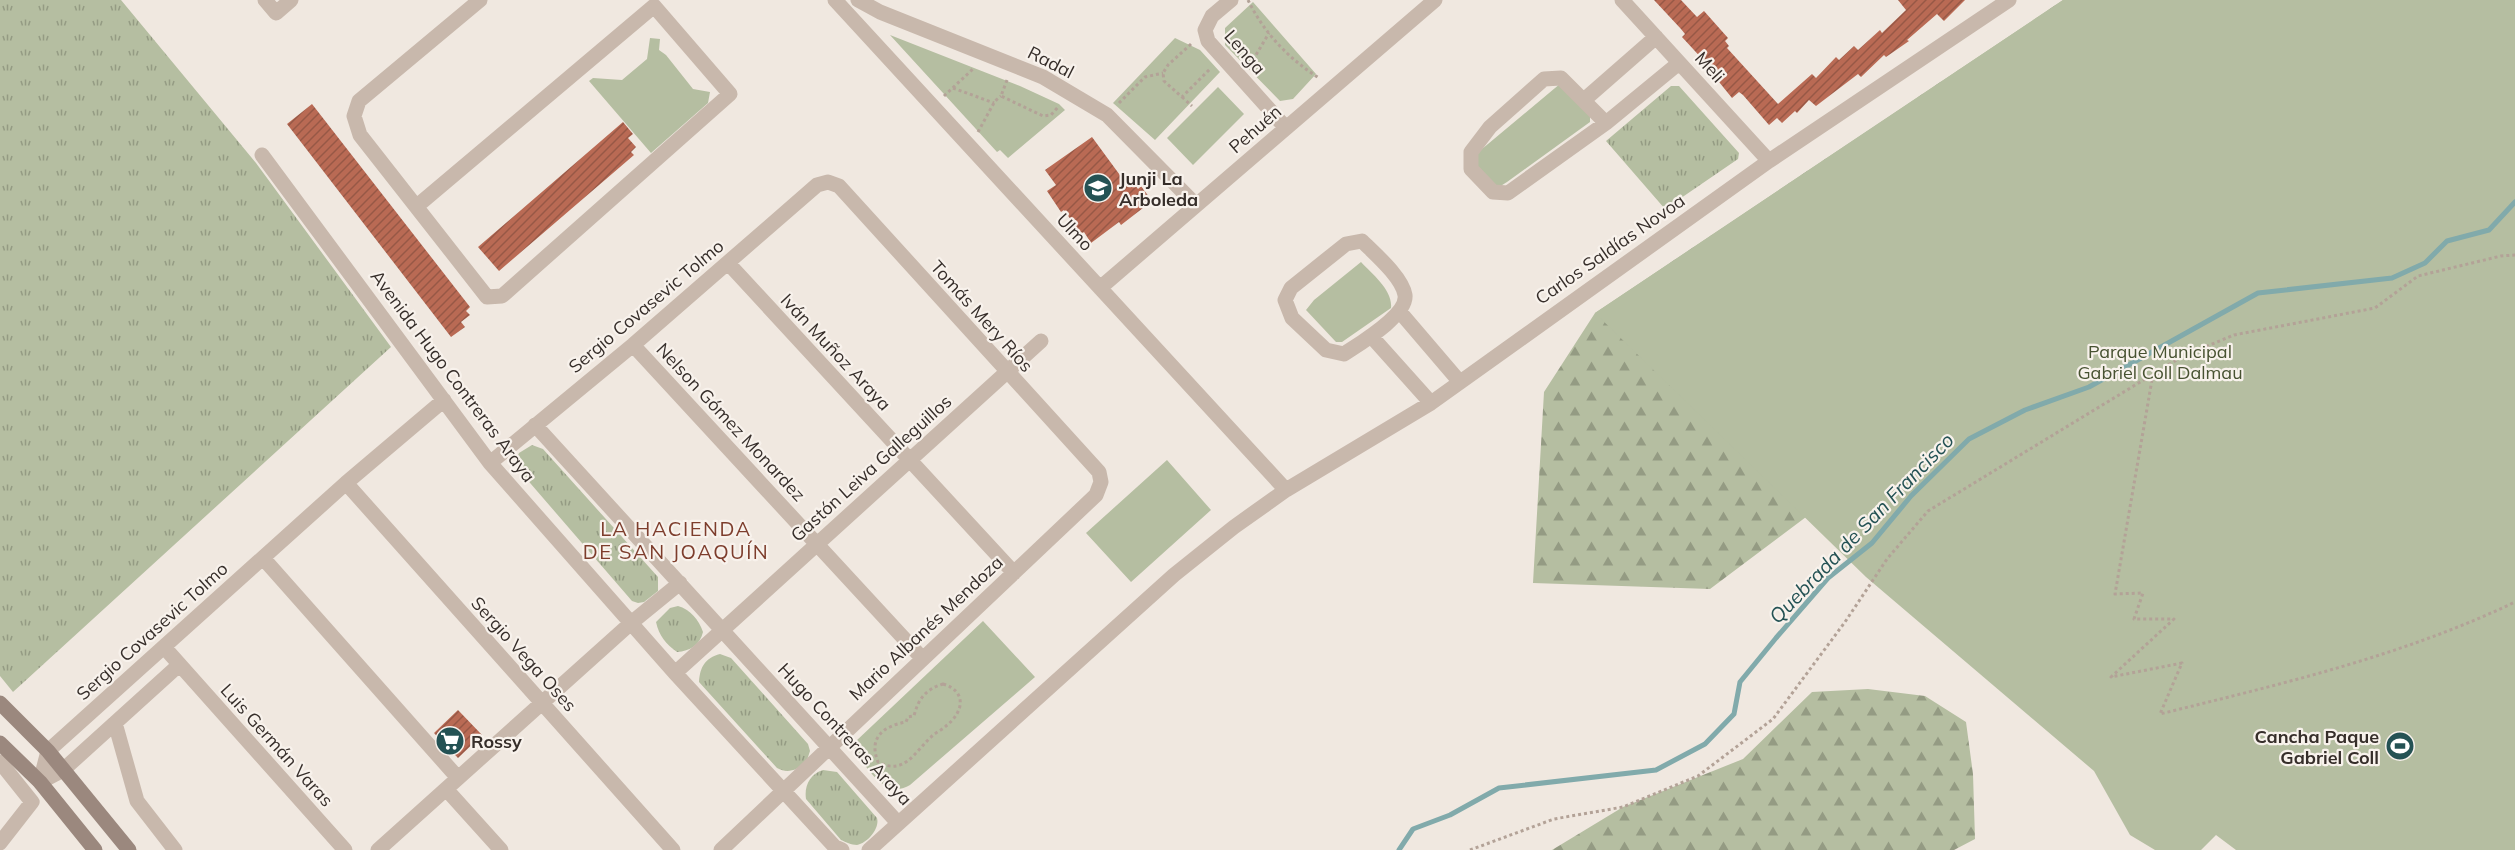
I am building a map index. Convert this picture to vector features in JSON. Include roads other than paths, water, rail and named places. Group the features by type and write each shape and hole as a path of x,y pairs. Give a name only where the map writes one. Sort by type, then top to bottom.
{"main road":[{"path":"0,703 48,751 129,850"},
{"path":"0,743 40,782 95,850"}],"street":[{"path":"266,0 276,13 291,0"},
{"path":"417,206 654,6 730,94 502,296 487,297 360,135 354,116 359,101 480,0"},
{"name":"Ulmo","path":"835,0 1286,490"},
{"name":"Radal","path":"858,0 880,12 1043,77 1107,115 1196,205"},
{"name":"Lenga","path":"1231,0 1212,16 1205,30 1208,41 1286,128"},
{"name":"Pehuén","path":"1100,288 1435,0"},
{"name":"Meli","path":"1622,0 1769,161"},
{"name":"Carlos Saldías Novoa","path":"1233,527 1286,490 1431,403 1769,161 2009,0"},
{"path":"1584,100 1656,37"},
{"path":"1606,123 1561,78 1544,79 1490,127 1471,152 1471,169 1493,192 1508,193 1606,123 1679,63"},
{"name":"Avenida Hugo Contreras Araya","path":"262,155 490,463 675,673 835,847 842,850"},
{"name":"Sergio Covasevic Tolmo","path":"490,463 633,345 817,185 828,182"},
{"name":"Tomás Mery Ríos","path":"828,182 839,186 1099,472 1101,482"},
{"path":"1362,241 1395,275 1405,296 1400,312 1371,336 1344,354 1326,350 1292,318 1285,300 1291,288 1346,244 1362,241"},
{"name":"Iván Muñoz Araya","path":"728,262 1014,573"},
{"path":"1400,312 1459,381"},
{"path":"1371,336 1431,403"},
{"name":"Gastón Leiva Galleguillos","path":"675,673 1041,341"},
{"name":"Nelson Gómez Monardez","path":"633,345 922,658"},
{"name":"Sergio Covasevic Tolmo","path":"48,751 346,483 444,400"},
{"name":"Hugo Contreras Araya","path":"535,425 898,823 1174,576 1233,527"},
{"name":"Mario Albanés Mendoza","path":"721,850 1096,495 1101,482"},
{"name":"Sergio Vega Oses","path":"346,483 673,850"},
{"path":"263,558 458,778"},
{"path":"378,850 631,623 680,583"},
{"name":"Luis Germán Varas","path":"164,647 345,850"},
{"path":"40,782 63,770 179,665"},
{"path":"115,723 137,801 175,850"},
{"path":"40,782 48,751"},
{"path":"0,762 32,802 0,843"},
{"path":"446,789 501,850"},
{"path":"869,850 898,823"}],"waterway":[{"name":"Quebrada de San Francisco","path":"1399,850 1413,829 1450,815 1499,788 1656,770 1705,744 1734,714 1740,682 1776,638 1828,578 1872,543 1911,496 1969,439 2025,410 2089,387 2258,293 2392,278 2425,263 2447,241 2489,230 2515,202"}],"place":[{"name":"Junji La Arboleda","path":"1098,188"},
{"name":"Rossy","path":"450,741"},
{"name":"Cancha Paque Gabriel Coll","path":"2400,746"}],"district":[{"name":"LA HACIENDA DE SAN JOAQUÍN","path":"676,540"}],"park label":[{"name":"Parque Municipal Gabriel Coll Dalmau","path":"2160,361"}]}
